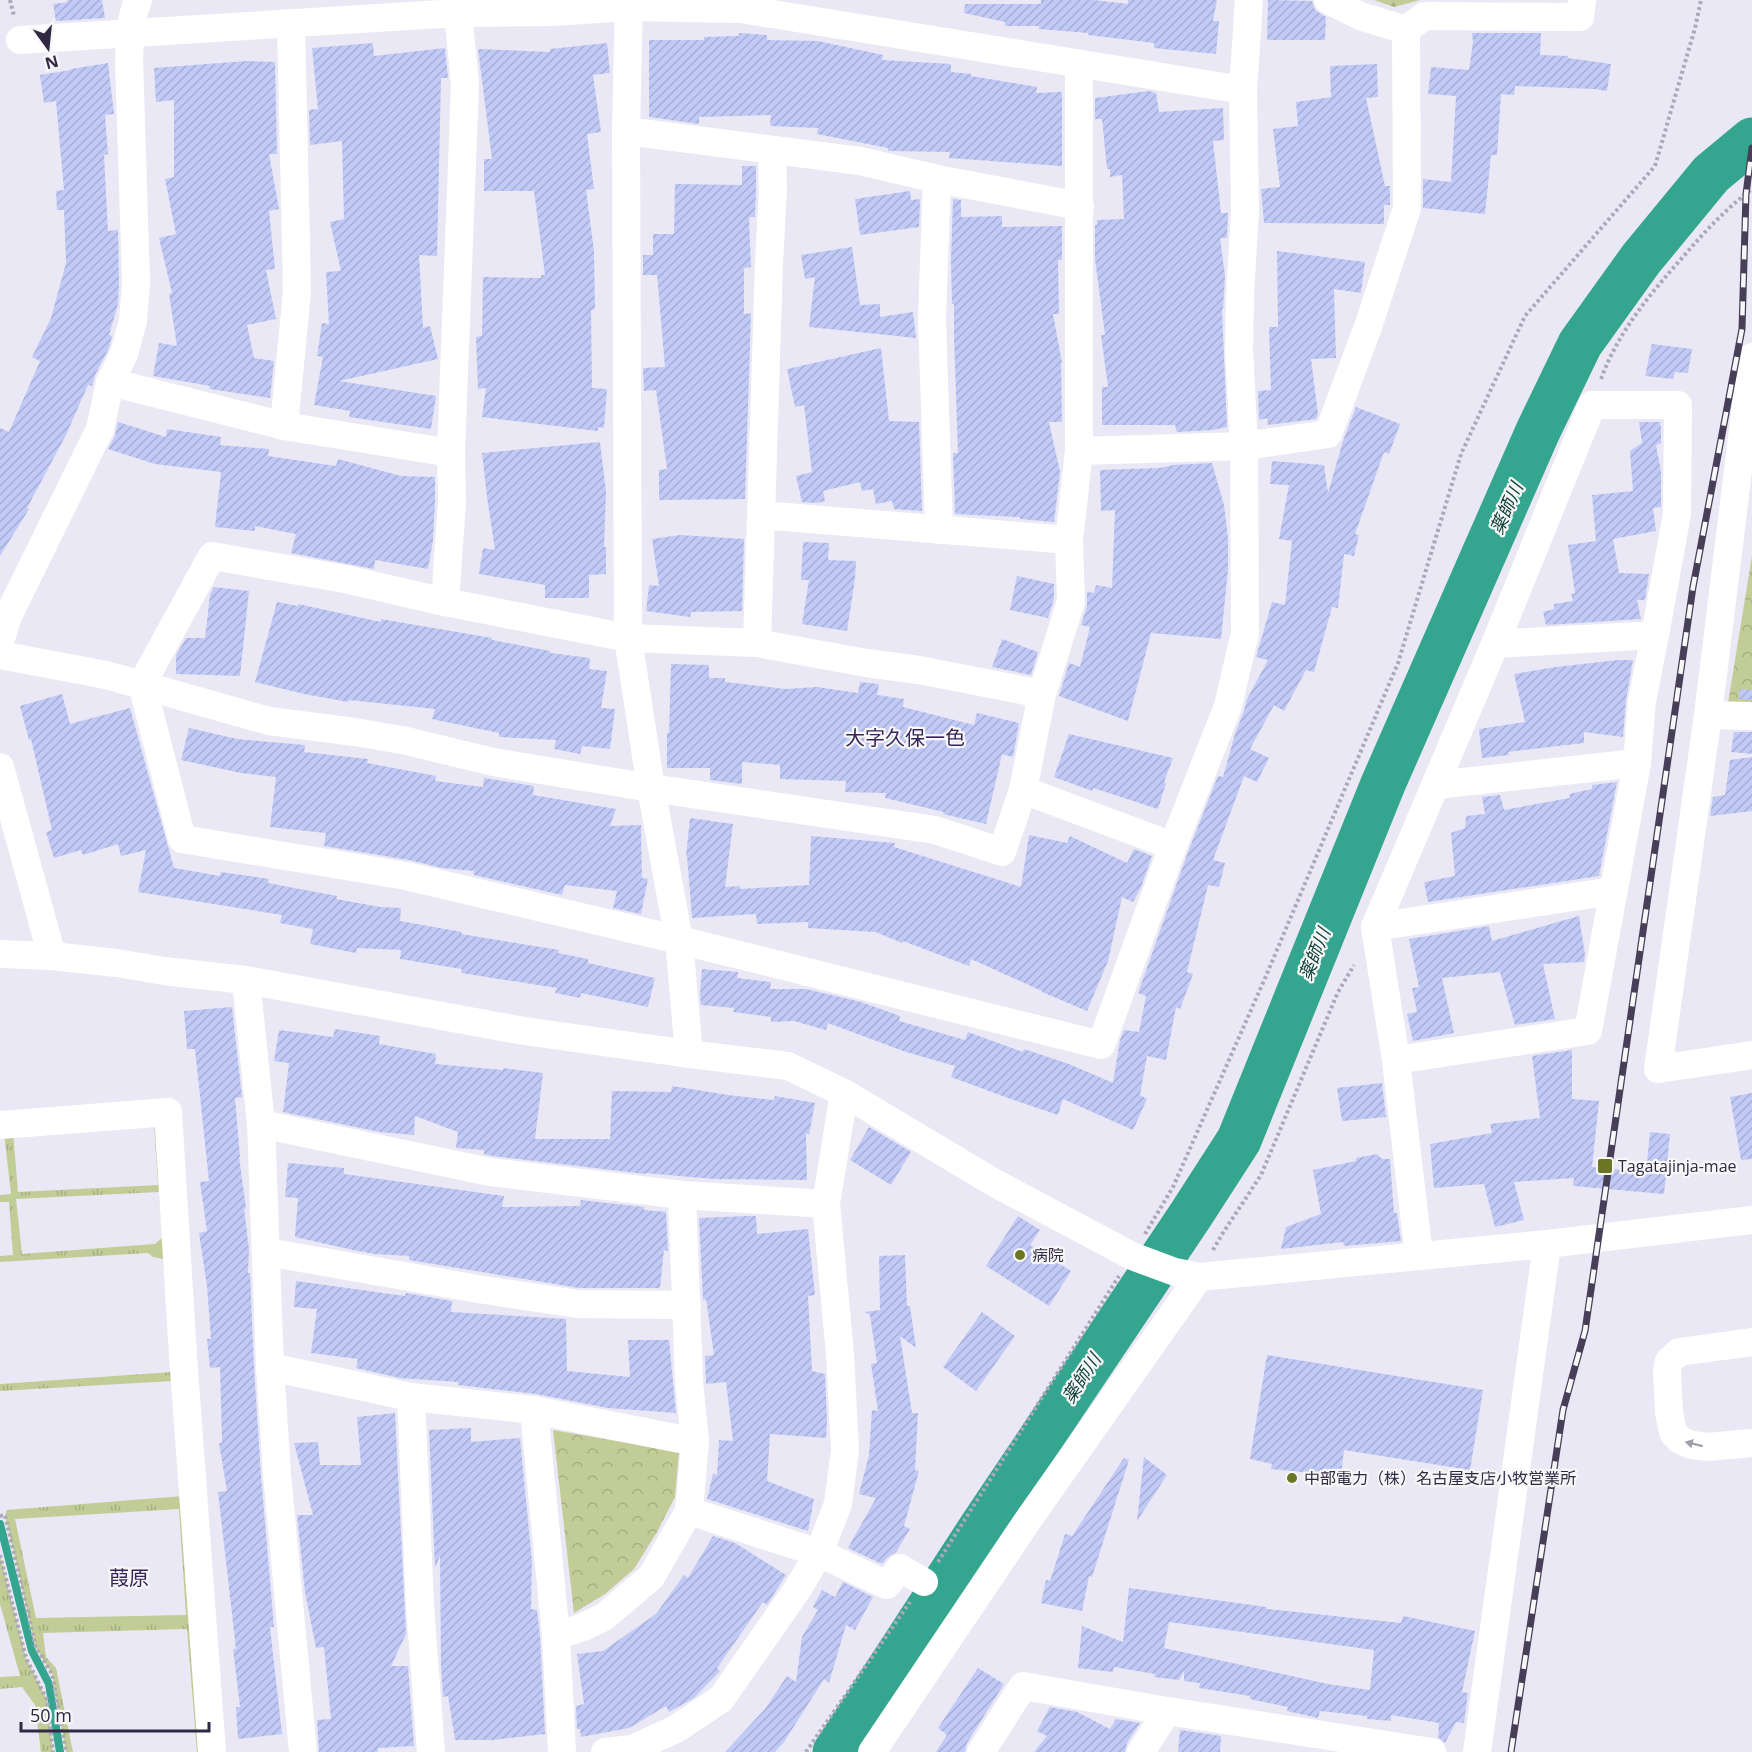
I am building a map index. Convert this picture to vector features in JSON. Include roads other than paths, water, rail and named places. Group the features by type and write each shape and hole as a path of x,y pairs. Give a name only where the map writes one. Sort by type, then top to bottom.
{"street":[{"path":"0,642 8,616 100,429 110,382 124,354 133,321 136,282 129,59 130,34 134,9 138,0"},
{"path":"1042,694 919,670 756,643 628,638 445,602 345,579 212,556 142,684 182,839 406,876 679,940 1101,1045 1173,846 1228,706 1245,633 1244,446 1239,350 1245,210 1243,90 1250,0"},
{"path":"1328,0 1360,15 1406,30"},
{"path":"1406,30 1424,16 1580,17 1582,0"},
{"path":"20,40 458,13 552,12 629,4 741,9 1243,90"},
{"path":"629,4 626,131 628,638 651,788 679,940 689,1054"},
{"path":"445,602 452,502 451,453 465,83 458,13"},
{"path":"284,426 297,292 291,24"},
{"path":"1079,451 1244,446 1328,434 1369,324 1407,208 1406,30"},
{"path":"0,656 106,675 269,721 356,732 406,741 493,762 651,788 934,830 1002,852 1023,790 1042,694 1071,601 1069,540 1079,451 1079,64"},
{"path":"626,131 860,161 937,179 1080,206"},
{"path":"756,643 773,189 772,151"},
{"path":"937,179 932,318 939,530"},
{"path":"1752,357 1708,715 1658,1069 1752,1055"},
{"path":"110,382 284,426 451,453"},
{"path":"1396,1060 1588,1032 1637,763 1642,701 1677,514 1678,405 1592,405 1495,645 1375,927 1396,1060 1419,1256"},
{"path":"761,515 1069,540"},
{"path":"1495,645 1655,635"},
{"path":"1708,715 1752,716"},
{"path":"1436,785 1637,763"},
{"path":"0,767 52,956"},
{"path":"1023,790 1173,846"},
{"path":"1375,927 1613,891"},
{"path":"0,954 52,956 246,980 524,1031 788,1066 844,1093 993,1182 1132,1256 1175,1272 1198,1277 1546,1244 1752,1220"},
{"path":"246,980 261,1124 270,1367 277,1474 303,1752"},
{"path":"605,1752 632,1749 676,1729 722,1698 798,1590 819,1553 838,1504 844,1450 840,1354 826,1204 844,1093"},
{"path":"0,1125 168,1112 212,1752"},
{"path":"261,1124 490,1172 682,1195 826,1204"},
{"path":"556,1636 604,1617 651,1577 689,1512 695,1442 689,1381 682,1195"},
{"path":"1477,1752 1546,1244"},
{"path":"267,1252 478,1290 578,1304 687,1305"},
{"path":"872,1752 1029,1520 1198,1277"},
{"path":"1752,1342 1679,1352 1669,1361 1667,1371 1669,1412 1673,1433 1680,1440 1692,1445 1708,1447 1752,1443"},
{"path":"270,1367 411,1397 534,1410 695,1442"},
{"path":"411,1397 420,1606 431,1752"},
{"path":"534,1410 556,1636 562,1752"},
{"path":"689,1512 819,1553 887,1585 900,1568 924,1582"},
{"path":"981,1752 1023,1686 1432,1752"},
{"path":"1141,1752 1167,1711"}],"waterway":[{"name":"薬師川","path":"835,1752 982,1526 1239,1140 1383,784 1538,431 1580,344 1641,259 1711,174 1752,140"},
{"path":"0,1524 32,1651 49,1684 60,1752"}],"railway":[{"path":"1511,1752 1563,1410 1585,1331 1693,587 1742,329 1746,194 1752,148"}],"place":[{"name":"Tagatajinja-mae","path":"1605,1166"},
{"name":"病院","path":"1020,1255"},
{"name":"中部電力（株）名古屋支店小牧営業所","path":"1292,1478"}],"district":[{"name":"大字久保一色","path":"905,737"},
{"name":"葭原","path":"129,1577"}]}
